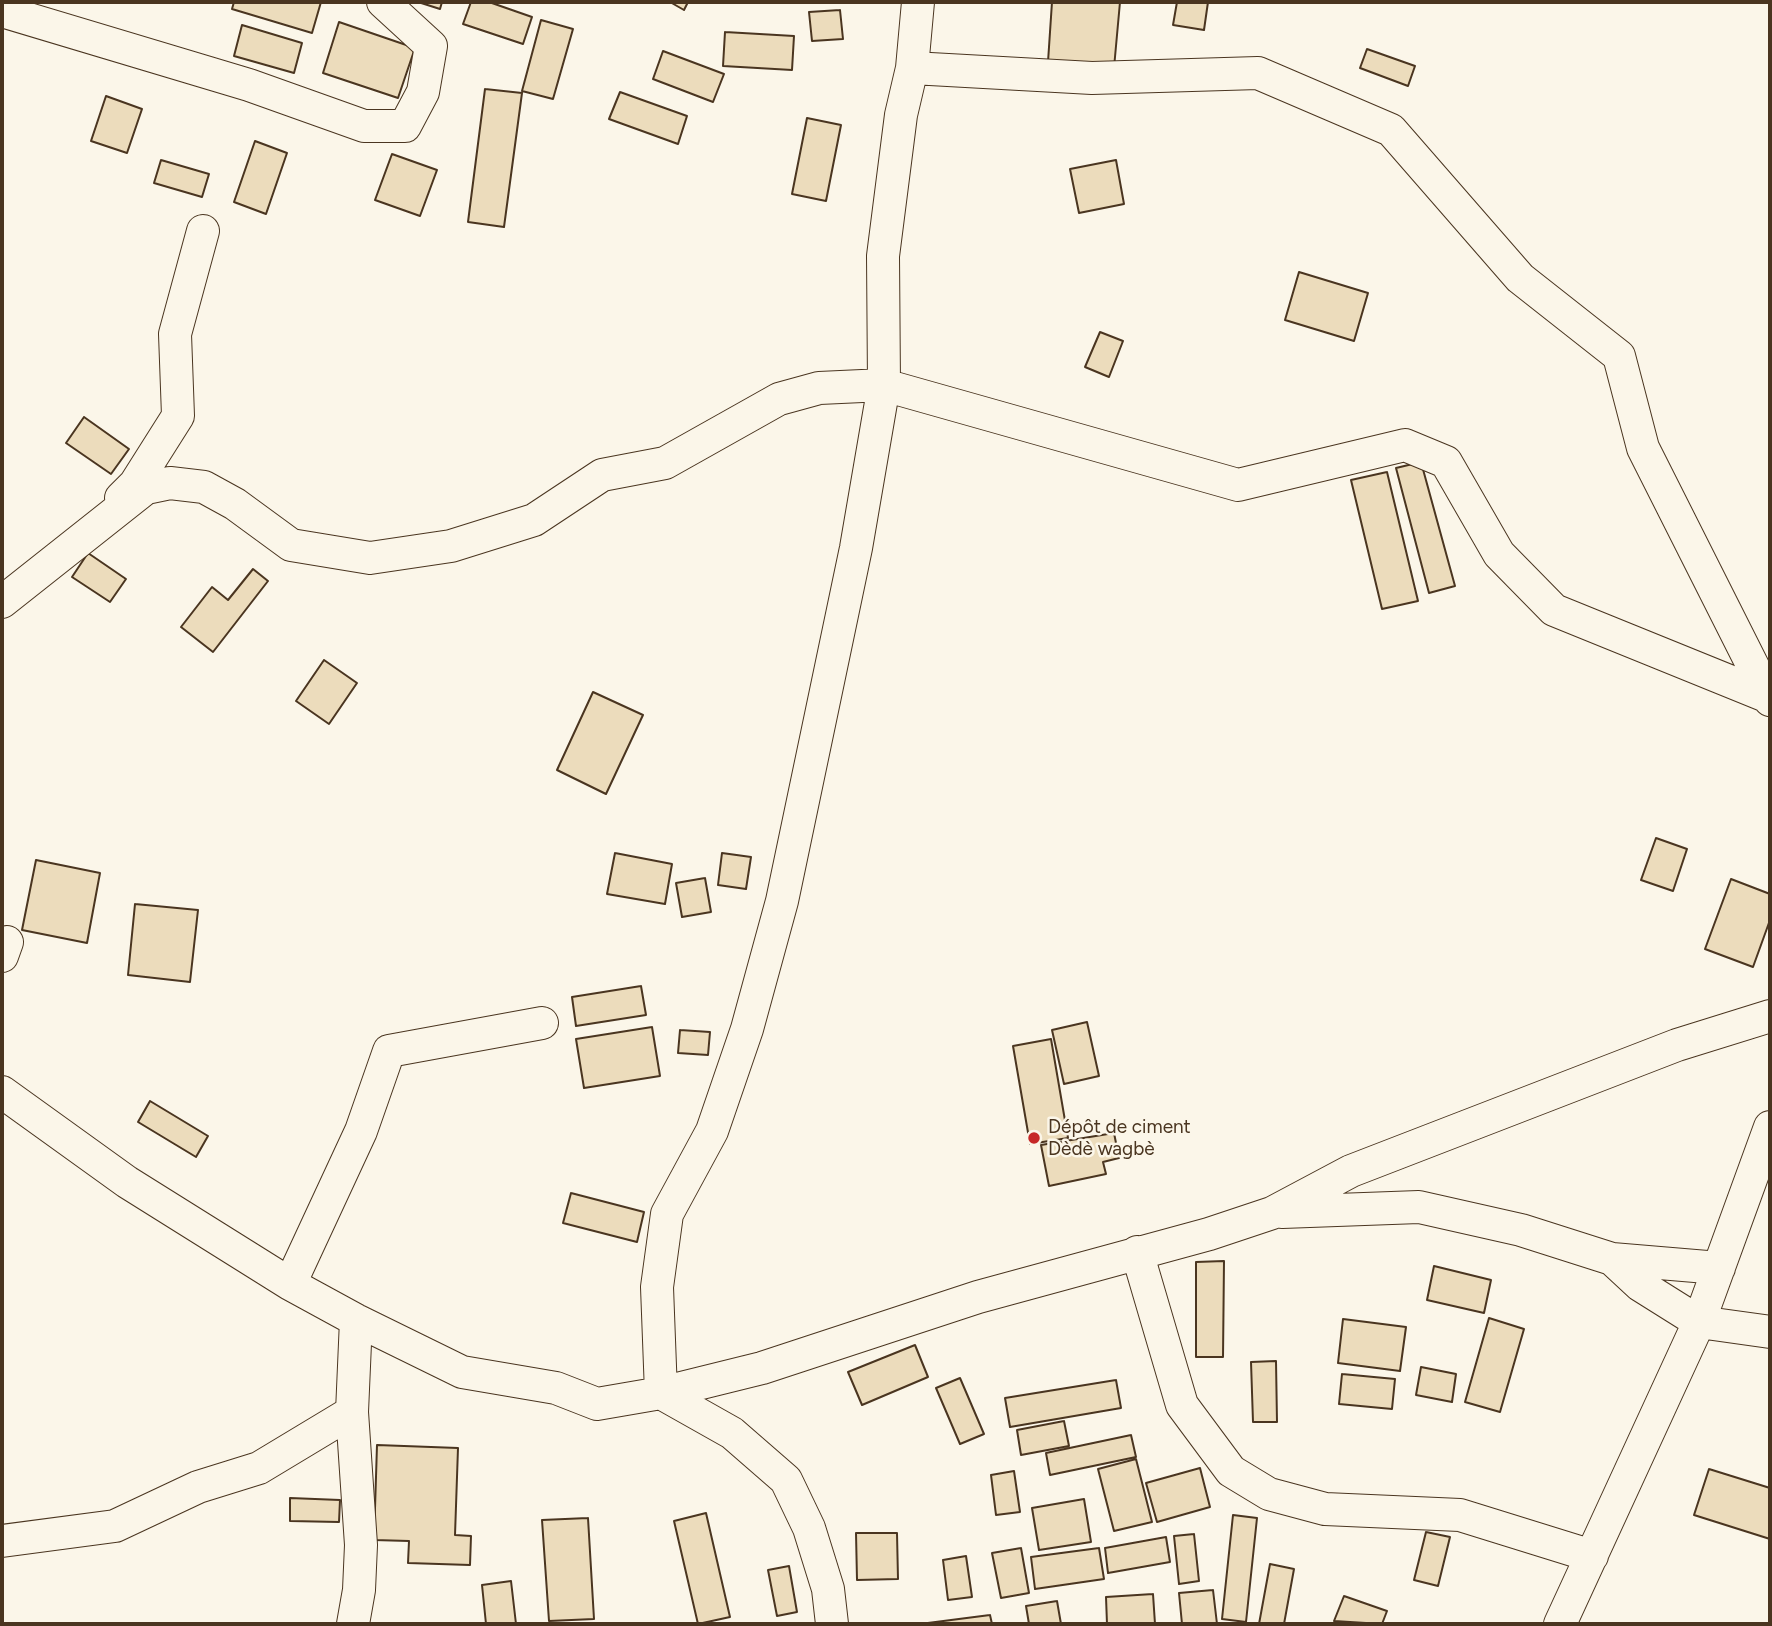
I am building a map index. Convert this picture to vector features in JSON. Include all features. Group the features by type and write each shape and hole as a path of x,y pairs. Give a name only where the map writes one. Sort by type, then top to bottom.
{"street":[{"path":"2,10 249,85 364,126 405,126 423,92 431,46 383,2"},
{"path":"661,1393 657,1287 667,1214 712,1131 747,1029 782,901 856,548 884,385 883,256 901,114 912,68 918,2"},
{"path":"912,68 1092,78 1258,73 1391,130 1520,278 1619,356 1643,448 1768,698"},
{"path":"60,558 135,484 178,416 175,334 203,231"},
{"path":"2,603 146,488 170,484 204,487 235,504 291,545 370,558 451,546 534,520 602,475 665,463 779,399 819,388 884,385 1238,485 1405,445 1446,462 1499,554 1553,610 1768,698"},
{"path":"2,1092 127,1182 290,1284 356,1320 462,1372 556,1388 597,1404 661,1393 762,1368 978,1297 1272,1213 1351,1171 1677,1045 1770,1016"},
{"path":"290,1284 361,1131 389,1051 542,1023"},
{"path":"1560,1624 1699,1322 1770,1127"},
{"path":"1272,1213 1419,1207 1521,1230 1612,1259 1719,1268"},
{"path":"1137,1252 1182,1405 1231,1471 1269,1494 1325,1509 1460,1515 1592,1556"},
{"path":"1612,1259 1640,1285 1699,1322 1770,1332"},
{"path":"353,1624 359,1590 361,1545 352,1412 356,1320"},
{"path":"661,1393 732,1433 786,1480 809,1528 828,1589 832,1624"},
{"path":"2,1541 115,1526 198,1487 259,1468 352,1412"}],"building":[{"path":"234,2 321,2 312,33 232,9"},
{"path":"418,2 442,2 440,9"},
{"path":"471,2 489,2 532,17 523,44 463,24"},
{"path":"670,2 688,2 684,10"},
{"path":"1052,2 1120,2 1114,68 1048,62"},
{"path":"1177,2 1208,2 1204,30 1173,25"},
{"path":"840,10 843,39 812,41 809,12"},
{"path":"541,20 573,29 553,99 522,91"},
{"path":"339,22 415,48 398,98 323,73"},
{"path":"242,25 302,43 294,73 234,56"},
{"path":"725,32 794,36 792,70 723,66"},
{"path":"1367,49 1415,66 1408,86 1360,68"},
{"path":"663,51 724,74 713,102 653,79"},
{"path":"485,89 522,93 504,227 468,222"},
{"path":"620,92 687,116 678,144 609,119"},
{"path":"106,96 142,109 127,153 91,141"},
{"path":"807,118 841,125 826,201 792,194"},
{"path":"255,141 287,153 266,214 234,202"},
{"path":"392,154 437,170 420,216 375,200"},
{"path":"161,160 209,174 202,197 154,183"},
{"path":"1116,160 1124,204 1079,213 1070,169"},
{"path":"1299,272 1368,293 1354,341 1285,320"},
{"path":"1100,332 1123,341 1109,377 1085,367"},
{"path":"84,417 129,449 111,474 66,443"},
{"path":"1421,462 1455,586 1429,593 1396,468"},
{"path":"1387,472 1418,601 1382,609 1351,480"},
{"path":"88,553 126,579 110,602 72,577"},
{"path":"253,569 268,581 213,652 181,627 212,587 228,600"},
{"path":"324,660 357,683 329,724 296,701"},
{"path":"593,692 643,715 606,794 557,770"},
{"path":"1656,838 1687,849 1673,891 1641,880"},
{"path":"615,853 672,864 665,904 607,894"},
{"path":"722,853 751,857 746,889 718,885"},
{"path":"36,860 100,873 87,943 22,930"},
{"path":"705,878 711,912 682,917 676,883"},
{"path":"1731,879 1770,894 1770,920 1753,967 1705,949"},
{"path":"135,904 198,910 190,982 128,975"},
{"path":"641,986 646,1015 576,1026 572,997"},
{"path":"1087,1022 1099,1076 1064,1084 1052,1030"},
{"path":"652,1027 660,1076 584,1088 576,1039"},
{"path":"680,1030 710,1032 708,1055 678,1053"},
{"path":"1051,1039 1068,1138 1030,1144 1013,1046"},
{"path":"150,1101 208,1136 196,1157 138,1122"},
{"path":"1114,1133 1119,1158 1103,1162 1106,1174 1049,1186 1041,1145"},
{"path":"571,1193 644,1212 637,1242 563,1223"},
{"path":"1224,1261 1223,1357 1196,1357 1196,1262"},
{"path":"1434,1266 1491,1280 1484,1313 1427,1300"},
{"path":"1489,1318 1524,1329 1500,1412 1465,1402"},
{"path":"1343,1319 1406,1327 1400,1371 1338,1363"},
{"path":"915,1345 928,1377 862,1405 848,1372"},
{"path":"1276,1361 1277,1422 1253,1422 1251,1362"},
{"path":"1421,1367 1456,1374 1452,1402 1416,1395"},
{"path":"1342,1374 1395,1379 1392,1409 1339,1404"},
{"path":"960,1378 984,1434 960,1444 936,1388"},
{"path":"1116,1380 1121,1408 1010,1427 1005,1398"},
{"path":"1064,1421 1069,1446 1021,1455 1017,1430"},
{"path":"1131,1435 1136,1457 1050,1475 1046,1453"},
{"path":"377,1445 458,1448 455,1535 471,1536 470,1565 408,1563 409,1541 374,1540"},
{"path":"1136,1459 1152,1522 1114,1531 1098,1469"},
{"path":"1200,1468 1210,1507 1157,1522 1146,1483"},
{"path":"1709,1469 1770,1488 1770,1539 1694,1515"},
{"path":"1014,1471 1020,1512 996,1515 991,1475"},
{"path":"290,1498 340,1500 339,1522 290,1521"},
{"path":"1084,1499 1091,1542 1039,1550 1032,1508"},
{"path":"706,1513 730,1617 698,1624 674,1521"},
{"path":"1233,1515 1257,1518 1246,1622 1222,1619"},
{"path":"588,1518 594,1619 549,1621 542,1520"},
{"path":"1426,1532 1450,1537 1438,1586 1414,1580"},
{"path":"856,1533 897,1533 898,1579 857,1580"},
{"path":"1194,1534 1199,1581 1179,1584 1174,1536"},
{"path":"1166,1537 1170,1562 1108,1573 1105,1548"},
{"path":"1021,1548 1029,1593 1001,1598 992,1553"},
{"path":"1099,1548 1104,1579 1035,1589 1031,1557"},
{"path":"966,1556 972,1597 948,1600 943,1560"},
{"path":"1270,1564 1294,1569 1284,1624 1259,1624"},
{"path":"789,1566 797,1612 777,1616 768,1570"},
{"path":"511,1581 516,1624 486,1624 482,1585"},
{"path":"1213,1590 1217,1624 1182,1624 1179,1593"},
{"path":"1153,1594 1155,1624 1107,1624 1106,1597"},
{"path":"1344,1596 1387,1611 1382,1624 1334,1621"},
{"path":"1057,1601 1061,1624 1029,1624 1026,1606"},
{"path":"990,1615 992,1624 920,1624"}],"place":[{"name":"Dépôt de ciment Dèdè wagbè","path":"1034,1138"}]}
